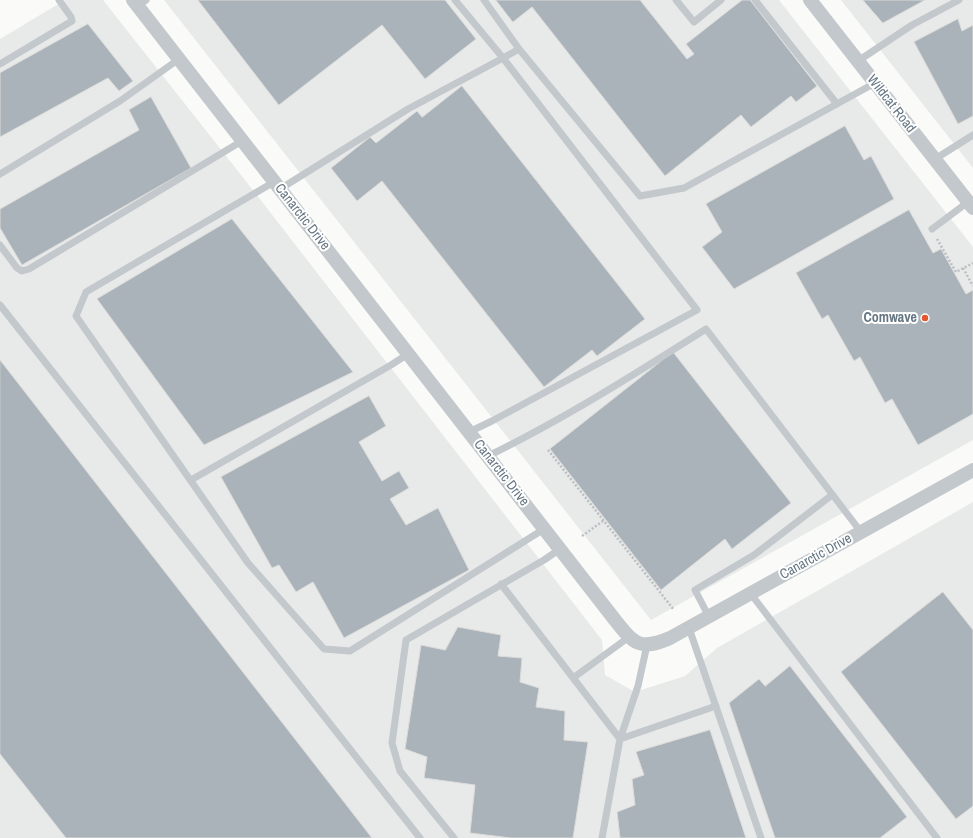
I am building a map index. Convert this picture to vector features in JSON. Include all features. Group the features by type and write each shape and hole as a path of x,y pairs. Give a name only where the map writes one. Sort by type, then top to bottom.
{"street":[{"name":"Wildcat Road","path":"810,0 971,205"},
{"name":"Canarctic Drive","path":"139,2 179,59 242,141 544,529 629,637 637,643 647,646 658,644 670,638 973,470"}],"lane":[{"path":"0,64 72,21 59,0"},
{"path":"455,0 503,58 697,310 469,432"},
{"path":"484,0 520,49 640,196 684,188 875,83"},
{"path":"676,0 694,22 721,0"},
{"path":"755,0 837,104"},
{"path":"858,61 912,24 959,0"},
{"path":"520,49 408,109 277,186 86,292 76,316 248,563 324,649 350,651 544,529"},
{"path":"0,174 120,101 179,59"},
{"path":"935,160 973,135"},
{"path":"0,245 18,268 22,271 29,269 242,141"},
{"path":"932,229 971,205"},
{"path":"0,305 420,838"},
{"path":"488,456 511,445 607,392 706,329 861,532"},
{"path":"191,480 408,354"},
{"path":"709,617 695,590 754,555 832,495"},
{"path":"454,838 400,771 392,743 406,640 560,549"},
{"path":"501,584 620,739"},
{"path":"751,594 936,838"},
{"path":"689,628 761,838"},
{"path":"573,678 629,637"},
{"path":"602,838 620,739 638,686 647,646"},
{"path":"620,739 716,706"}],"path":[{"path":"932,229 956,272 973,263"},
{"path":"963,268 973,286"},
{"path":"548,450 674,610"},
{"path":"582,536 603,521"}],"shaded area":[{"path":"65,0 103,0 256,194 602,640 605,675 635,692 685,676 717,648 973,502 973,838 0,838 0,39"},
{"path":"164,0 779,0 973,247 973,440 651,620"},
{"path":"841,0 973,0 973,168"}],"building":[{"path":"198,0 445,0 476,39 425,79 382,25 279,105"},
{"path":"496,0 640,0 687,59 694,54 686,44 742,0 750,0 817,86 796,102 791,96 751,127 741,115 665,176 532,7 513,22"},
{"path":"863,0 925,0 883,23"},
{"path":"958,19 962,31 973,25 973,116 958,124 914,42"},
{"path":"88,24 133,81 119,91 108,78 0,137 0,73"},
{"path":"462,86 645,319 597,356 592,350 544,387 382,181 357,201 331,168 370,137 376,143 417,111 422,117"},
{"path":"151,97 191,168 22,265 0,228 0,209 139,130 129,110"},
{"path":"845,126 864,160 871,156 894,199 734,289 702,247 722,232 706,204"},
{"path":"909,210 933,253 941,249 966,294 973,290 973,414 918,445 892,399 885,403 860,357 854,361 828,315 822,319 796,273"},
{"path":"232,219 353,372 204,445 97,299"},
{"path":"673,352 791,503 732,549 725,539 661,590 550,449"},
{"path":"0,360 372,838 66,838 0,754"},
{"path":"369,396 386,426 359,442 382,481 399,471 409,488 390,499 406,525 438,508 469,570 344,638 313,582 296,592 279,565 272,568 221,477"},
{"path":"943,592 973,630 973,806 956,819 841,672"},
{"path":"458,627 501,635 498,656 522,658 520,682 539,688 536,707 565,711 564,740 588,742 573,838 511,838 470,833 475,785 424,778 427,757 405,749 421,645 445,650"},
{"path":"790,666 907,817 880,838 775,838 729,703 759,679 765,686"},
{"path":"710,730 746,838 620,838 617,812 635,805 632,779 644,775 636,752"}],"place":[{"name":"Comwave","path":"925,318"}]}
